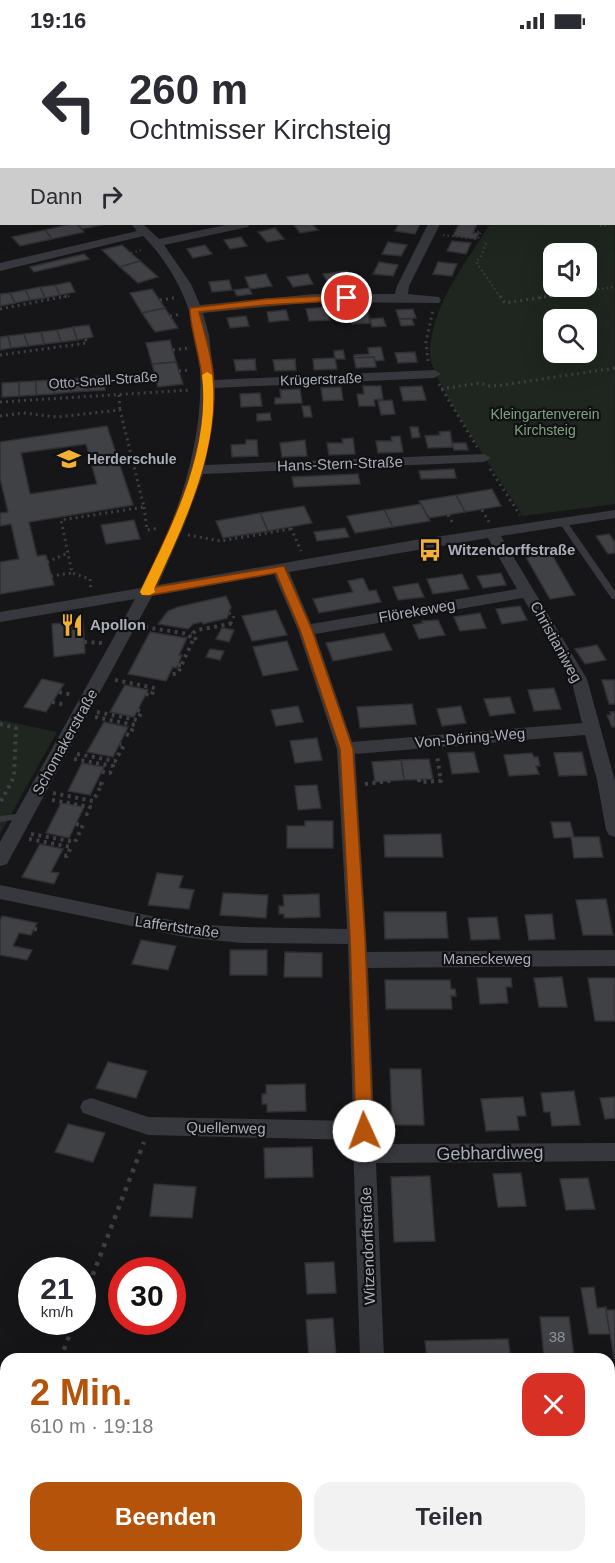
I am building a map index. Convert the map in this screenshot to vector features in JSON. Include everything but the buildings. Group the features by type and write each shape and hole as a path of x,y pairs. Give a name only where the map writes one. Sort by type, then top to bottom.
{"street":[{"path":"157,243 239,225"},
{"path":"0,267 142,228"},
{"name":"Schomakerstraße","path":"0,859 146,592 174,533 197,470 206,427 209,386 202,338 194,310 172,263 142,228"},
{"path":"401,297 403,286 431,228"},
{"path":"194,310 305,299 401,297 435,300"},
{"name":"Krügerstraße","path":"209,386 434,374"},
{"name":"Hans-Stern-Straße","path":"197,470 484,458"},
{"path":"0,617 280,569 491,529 615,514"},
{"name":"Christianiweg","path":"491,529 579,679 593,728 615,830"},
{"name":"Witzendorffstraße","path":"280,569 306,630 346,749 350,784 358,960 372,1353"},
{"name":"Flörekeweg","path":"306,630 528,592"},
{"path":"92,602 118,608 129,624"},
{"name":"Von-Döring-Weg","path":"346,749 593,728"},
{"name":"Laffertstraße","path":"0,892 190,931 243,935 357,937"},
{"name":"Maneckeweg","path":"358,960 615,958"},
{"name":"Quellenweg","path":"91,1107 148,1126 364,1131"},
{"name":"Gebhardiweg","path":"366,1154 615,1152"}],"lane":[{"path":"562,521 615,597"},
{"path":"0,819 17,828"}],"path":[{"path":"600,226 608,225"},
{"path":"431,228 478,240 481,232 474,231"},
{"path":"486,243 482,255 476,262 505,303 615,287"},
{"path":"0,309 69,296 68,294"},
{"path":"435,300 426,342 426,356 441,390 523,520"},
{"path":"4,349 2,355 87,343 85,338"},
{"path":"69,340 70,346"},
{"path":"52,343 53,348"},
{"path":"38,345 39,350"},
{"path":"20,347 21,352"},
{"path":"441,390 480,383 490,386 502,385 615,368"},
{"name":"Otto-Snell-Straße","path":"0,402 10,399 119,395 209,386"},
{"path":"98,391 99,396"},
{"path":"80,392 81,397"},
{"path":"62,393 62,398"},
{"path":"45,394 45,399"},
{"path":"119,395 120,410 144,507 147,530"},
{"path":"0,416 23,413 57,417 120,410"},
{"path":"72,573 61,520 79,515 144,507"},
{"path":"482,510 491,529"},
{"path":"191,536 221,541 291,528 303,555"},
{"path":"47,562 68,552"},
{"path":"51,576 72,573 90,579 92,602"},
{"path":"196,640 194,633 197,628 206,625 217,628 230,624 234,616 229,613"},
{"path":"129,624 188,634 194,633"},
{"path":"195,624 197,628"},
{"path":"170,675 178,673 193,640 188,634"},
{"path":"100,678 155,688 151,696 146,694"},
{"path":"81,711 137,720 142,712 137,710"},
{"path":"81,711 135,725 129,735 125,734"},
{"path":"0,723 16,728 14,777 0,802"},
{"path":"418,779 419,782 441,781 434,741"},
{"path":"58,753 116,761 124,745 120,744"},
{"path":"58,753 113,766 110,773 102,772"},
{"path":"350,784 390,781"},
{"path":"36,793 93,801 102,784 96,783"},
{"path":"36,793 90,807 87,814 81,813"},
{"path":"17,828 75,842 83,825 75,824"},
{"path":"17,828 71,848 67,856 60,855"},
{"path":"34,929 41,930"},
{"path":"96,1267 141,1153 148,1126"},
{"path":"62,1353 70,1335"}],"green space":[{"name":"Kleingartenverein Kirchsteig","path":"489,225 614,225 615,504 523,516 486,460 433,368 430,355 432,337 436,319 451,286"},
{"path":"0,720 57,732 0,834"}],"slow traffic":[{"path":"150,592 146,592 174,533 197,470 206,427 209,389 207,375"}],"place":[{"name":"Herderschule","path":"69,459"},
{"name":"Witzendorffstraße","path":"430,550"},
{"name":"Apollon","path":"72,625"}],"route":[{"path":"347,298 247,303 194,310 200,330 209,389 206,427 197,470 174,533 146,592 280,569 306,630 346,749 350,784 364,1131"}]}
